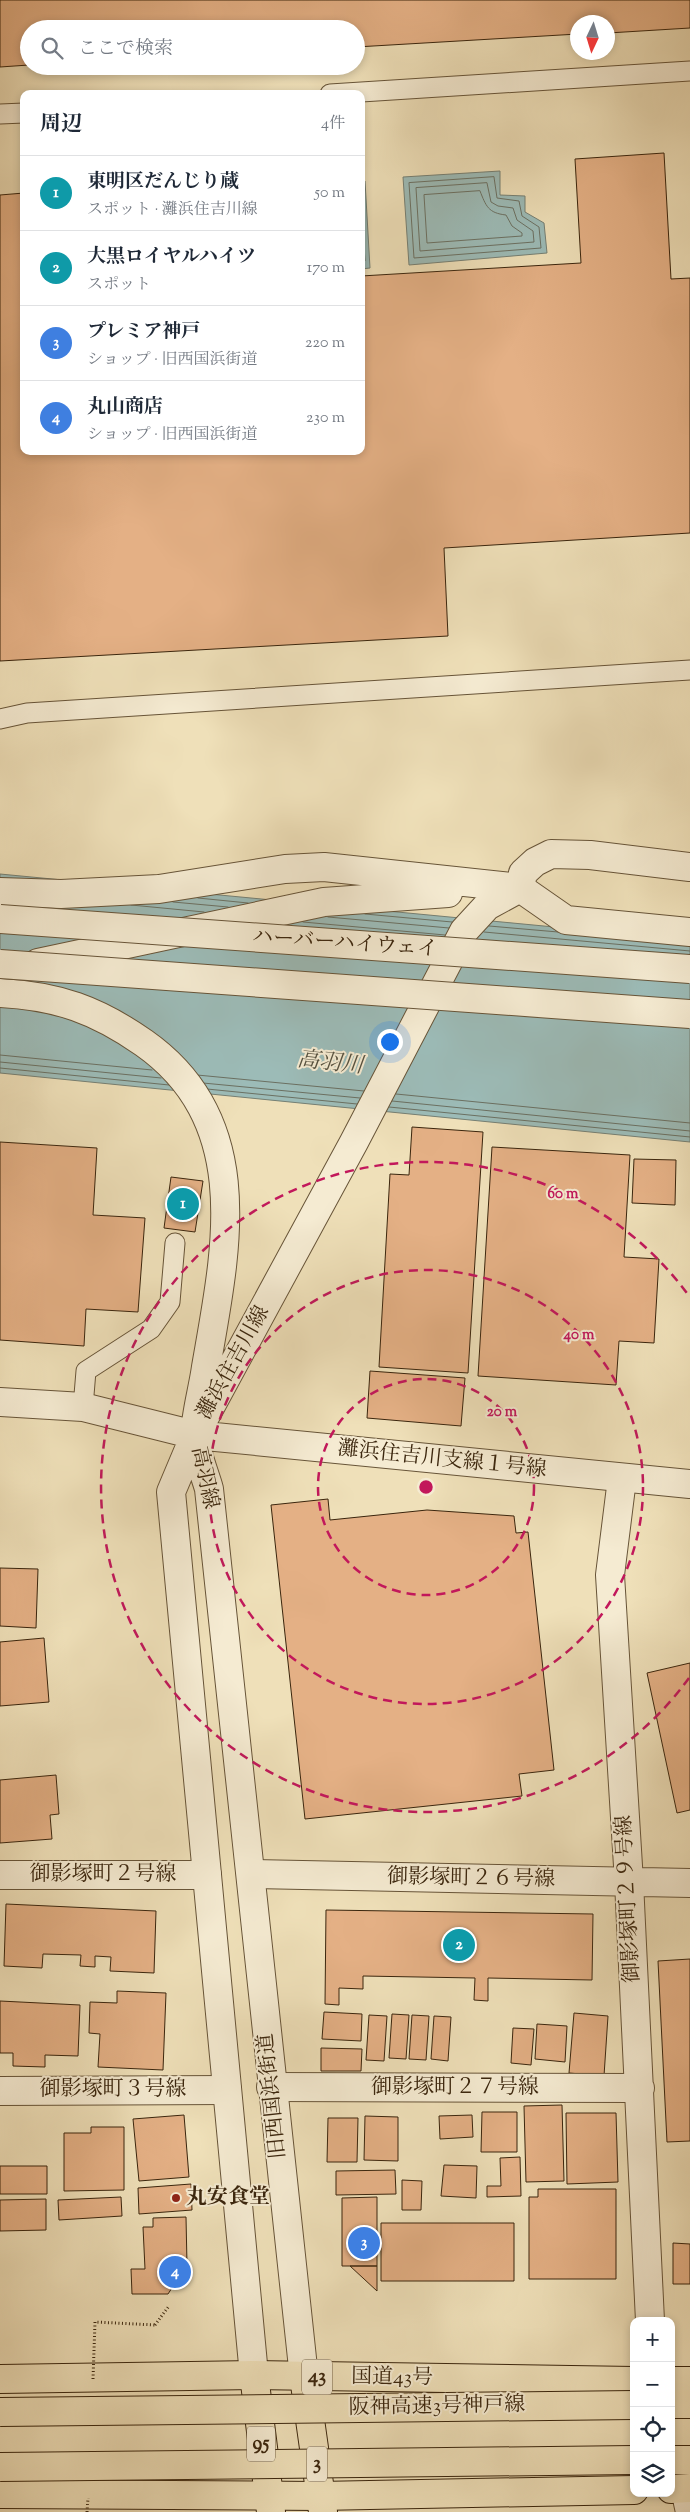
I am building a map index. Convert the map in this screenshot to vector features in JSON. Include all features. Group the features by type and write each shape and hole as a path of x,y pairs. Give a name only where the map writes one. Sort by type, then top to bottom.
{"main road":[{"name":"国道43号","path":"0,2379 254,2375 630,2380"},
{"name":"95","path":"254,2375 269,2503"},
{"path":"304,2377 321,2504"},
{"path":"675,2381 690,2381"},
{"path":"675,2404 690,2404"},
{"name":"阪神高速3号神戸線","path":"0,2412 630,2405"},
{"name":"3","path":"0,2467 630,2460"},
{"path":"675,2460 690,2460"},
{"path":"0,2494 321,2504 630,2490"}],"street":[{"path":"520,888 523,873 535,862 551,854 590,855 690,866"},
{"path":"0,892 61,894 159,889 285,869 324,867 520,888 566,920 690,932"},
{"path":"0,971 324,902 520,888"},
{"name":"灘浜住吉川線","path":"0,1402 83,1407 195,1436 354,1142 464,931 487,906 520,888"},
{"name":"ハーバーハイウェイ","path":"0,919 690,969"},
{"path":"0,964 690,1014"},
{"path":"0,993 49,1000 86,1009 116,1024 163,1057 183,1077 200,1100 212,1126 222,1166 226,1223 218,1298 195,1436"},
{"name":"灘浜住吉川支線１号線","path":"195,1436 622,1479 690,1484"},
{"name":"高羽線","path":"195,1436 209,1489 251,1874"},
{"name":"高羽線","path":"195,1436 171,1492 207,1875"},
{"name":"御影塚町２９号線","path":"622,1479 610,1575 629,1882 650,2317"},
{"name":"御影塚町２６号線","path":"251,1874 690,1883"},
{"name":"旧西国浜街道","path":"251,1874 271,2087 304,2377"},
{"name":"御影塚町２号線","path":"0,1875 207,1875"},
{"path":"207,1875 254,2375"},
{"name":"御影塚町２７号線","path":"271,2087 640,2088"},
{"name":"御影塚町３号線","path":"0,2091 227,2090"}],"lane":[{"path":"365,92 690,71"},
{"path":"0,114 20,113"},
{"path":"0,719 26,713 690,670"},
{"path":"83,1407 86,1371 151,1329 170,1302 175,1243"}],"path":[{"path":"155,2325 169,2306"}],"water":[{"path":"500,171 500,195 525,196 525,212 544,223 547,253 409,265 403,177"},
{"path":"365,181 370,268 365,269"},
{"name":"高羽川","path":"0,874 690,940 690,1142 0,1073"}],"building":[{"path":"0,0 690,0 690,28 615,33 615,15 570,15 570,34 365,46 365,20 20,20 20,66 0,67"},
{"path":"664,153 671,279 690,278 690,533 444,548 448,636 0,661 0,195 20,193 20,455 365,455 365,276 581,263 575,159"},
{"path":"412,1127 483,1132 468,1373 379,1367 390,1174 409,1175"},
{"path":"0,1142 97,1148 93,1215 145,1218 138,1312 86,1309 84,1346 0,1340"},
{"path":"492,1147 630,1155 624,1257 659,1259 654,1343 619,1341 616,1385 478,1376"},
{"path":"634,1159 676,1160 675,1205 632,1203"},
{"path":"171,1177 203,1181 195,1232 164,1228"},
{"path":"370,1371 465,1378 461,1426 367,1418"},
{"path":"328,1499 330,1520 427,1510 514,1516 516,1533 528,1532 554,1770 519,1774 522,1796 305,1819 271,1505"},
{"path":"0,1568 38,1569 36,1628 0,1626"},
{"path":"44,1638 49,1702 0,1706 0,1642"},
{"path":"690,1663 690,1810 677,1813 647,1673"},
{"path":"56,1775 59,1814 50,1815 52,1839 0,1843 0,1780"},
{"path":"6,1904 156,1911 154,1973 110,1971 111,1957 95,1956 95,1967 80,1966 81,1955 43,1954 42,1968 4,1966"},
{"path":"326,1910 593,1914 592,1980 488,1978 488,2001 474,2000 475,1978 363,1976 363,1989 339,1988 339,2005 325,2004"},
{"path":"690,1959 690,2141 667,2142 658,1961"},
{"path":"117,1991 166,1993 163,2070 98,2067 100,2034 89,2033 90,2002 117,2003"},
{"path":"0,2001 80,2005 78,2056 45,2055 45,2067 13,2066 13,2053 0,2053"},
{"path":"324,2012 362,2014 361,2041 322,2039"},
{"path":"574,2013 608,2016 604,2076 569,2073"},
{"path":"392,2014 409,2015 406,2059 389,2058"},
{"path":"369,2015 387,2016 384,2061 366,2060"},
{"path":"412,2015 429,2016 426,2060 409,2059"},
{"path":"434,2016 451,2017 448,2061 431,2059"},
{"path":"537,2024 567,2026 565,2062 535,2059"},
{"path":"513,2028 534,2029 531,2065 511,2063"},
{"path":"321,2048 362,2049 361,2071 321,2071"},
{"path":"562,2105 564,2181 526,2182 524,2106"},
{"path":"482,2112 517,2112 517,2152 481,2152"},
{"path":"566,2113 616,2113 618,2182 567,2184"},
{"path":"184,2115 189,2177 139,2181 133,2119"},
{"path":"472,2115 473,2137 440,2139 439,2116"},
{"path":"365,2116 398,2117 398,2161 364,2160"},
{"path":"328,2118 358,2118 357,2162 327,2162"},
{"path":"91,2127 124,2127 124,2190 64,2191 64,2133 91,2133"},
{"path":"520,2157 521,2196 487,2197 487,2186 501,2186 500,2158"},
{"path":"444,2165 477,2166 476,2198 441,2196"},
{"path":"0,2166 47,2166 47,2194 0,2194"},
{"path":"395,2170 396,2194 336,2195 336,2171"},
{"path":"402,2180 422,2181 421,2210 402,2210"},
{"path":"191,2184 192,2210 139,2214 138,2188"},
{"path":"538,2189 616,2189 616,2279 529,2279 529,2197 538,2197"},
{"path":"121,2197 122,2216 59,2220 58,2200"},
{"path":"377,2197 377,2266 342,2266 342,2198"},
{"path":"46,2199 46,2230 0,2231 0,2200"},
{"path":"186,2217 187,2265 168,2294 132,2294 131,2269 145,2269 143,2227 153,2227 153,2218"},
{"path":"381,2223 514,2223 514,2281 381,2281"},
{"path":"673,2243 690,2244 690,2284 673,2284"},
{"path":"350,2266 377,2266 377,2291"}],"place":[{"name":"東明区だんじり蔵","path":"183,1204"},
{"name":"大黒ロイヤルハイツ","path":"459,1945"},
{"name":"丸安食堂","path":"176,2198"},
{"name":"プレミア神戸","path":"364,2243"},
{"name":"丸山商店","path":"175,2272"}]}
